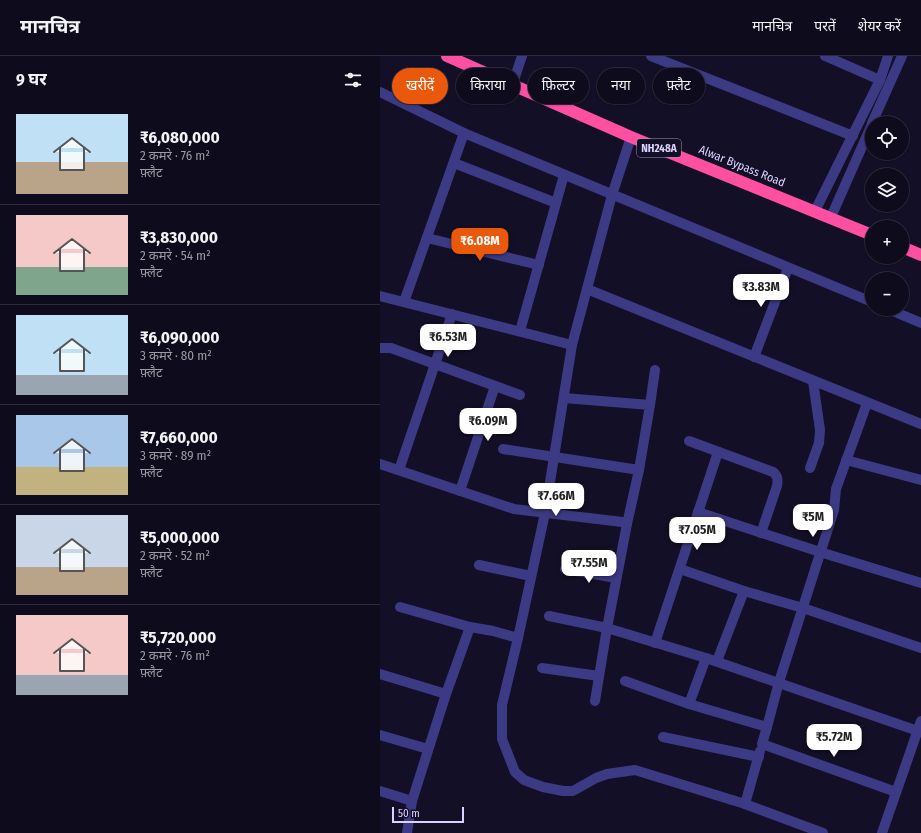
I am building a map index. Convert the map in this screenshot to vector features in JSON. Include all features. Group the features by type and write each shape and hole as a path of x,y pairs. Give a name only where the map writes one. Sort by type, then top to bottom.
{"highway":[{"name":"Alwar Bypass Road","path":"447,56 473,68"},
{"name":"Alwar Bypass Road","path":"520,89 631,137 865,232"},
{"path":"909,250 921,255"}],"street":[{"path":"518,68 522,56"},
{"path":"651,56 853,136"},
{"path":"825,56 880,80"},
{"path":"815,211 880,80 888,56"},
{"path":"875,116 902,56"},
{"path":"380,92 464,133 865,299"},
{"path":"404,302 464,133"},
{"path":"631,137 612,195 572,345 545,513 502,705 502,739 515,772 524,780 543,787 563,791 573,791 596,778 607,774 635,770 745,804 823,833"},
{"path":"831,218 865,139"},
{"path":"454,163 556,203"},
{"path":"520,332 564,175"},
{"path":"427,238 539,265"},
{"path":"754,357 788,268"},
{"path":"587,289 921,424"},
{"path":"380,296 572,345"},
{"path":"398,470 452,314"},
{"path":"904,316 921,323"},
{"path":"380,348 391,348 520,396"},
{"path":"595,701 626,524 639,470 655,370"},
{"path":"810,468 819,444 820,430 813,381"},
{"path":"460,491 495,386"},
{"path":"564,398 650,405"},
{"path":"745,804 779,682 834,510 836,489 867,403"},
{"path":"689,441 773,472 777,475 778,486 761,533"},
{"path":"503,449 639,470"},
{"path":"655,643 718,452"},
{"path":"846,460 921,480"},
{"path":"380,464 514,509 622,522 626,524"},
{"path":"698,512 921,583"},
{"path":"479,564 531,576"},
{"path":"565,569 616,578"},
{"path":"680,569 803,608 921,648"},
{"path":"717,662 744,590"},
{"path":"400,607 470,627 493,630 518,638"},
{"path":"549,616 607,628 706,658 920,728 882,833"},
{"path":"407,833 412,802 428,749 470,627"},
{"path":"689,704 706,658"},
{"path":"542,668 599,676"},
{"path":"380,674 446,694"},
{"path":"624,681 689,704 767,726"},
{"path":"380,734 428,749"},
{"path":"663,737 758,757"},
{"path":"762,744 896,792"},
{"path":"380,791 412,802"}]}
